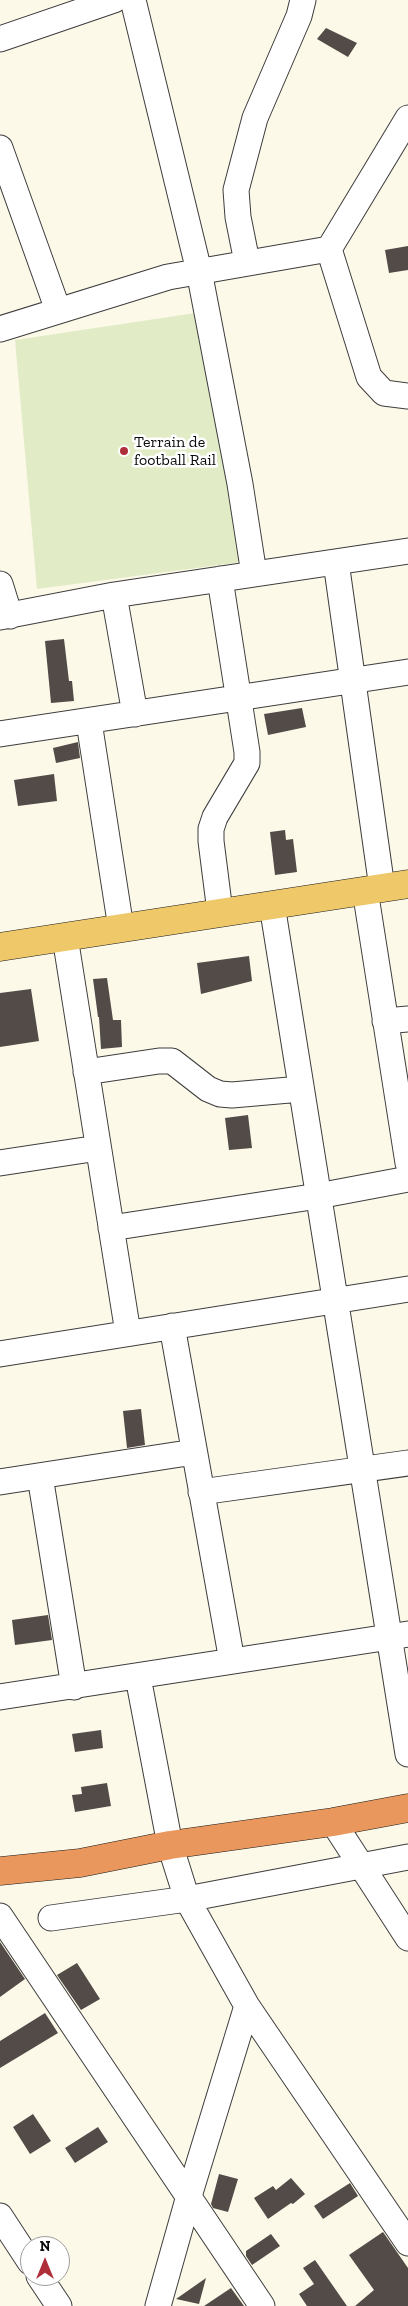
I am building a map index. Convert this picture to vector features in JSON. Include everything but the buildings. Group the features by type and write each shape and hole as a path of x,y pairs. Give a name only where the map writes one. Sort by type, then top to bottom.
{"highway":[{"path":"0,1871 80,1862 170,1845 332,1822 408,1808"}],"main road":[{"path":"0,946 385,887"}],"street":[{"path":"0,39 114,0"},
{"path":"133,0 199,270 240,484 254,574"},
{"path":"247,262 238,217 236,190 255,118 299,16 303,0"},
{"path":"408,118 329,249 369,377 384,393 408,396"},
{"path":"0,148 58,310"},
{"path":"0,329 143,284 199,270 329,249"},
{"path":"0,584 5,616 114,595 408,551"},
{"path":"336,562 385,887 408,1163"},
{"path":"220,579 247,763 215,817 211,829 220,912"},
{"path":"114,595 135,714"},
{"path":"0,734 89,722 408,672"},
{"path":"89,722 121,928"},
{"path":"272,905 362,1471 399,1635 408,1754"},
{"path":"65,937 128,1333"},
{"path":"86,1072 159,1060 172,1061 208,1089 220,1094 232,1095 301,1089"},
{"path":"0,1163 98,1148"},
{"path":"111,1228 318,1196 408,1179"},
{"path":"0,1354 408,1289"},
{"path":"172,1326 232,1661"},
{"path":"0,1482 194,1452"},
{"path":"201,1492 362,1471 408,1463"},
{"path":"40,1476 74,1686"},
{"path":"0,1697 399,1635"},
{"path":"138,1677 170,1845 187,1900 247,2006 408,2243"},
{"path":"332,1822 408,1938"},
{"path":"51,1918 187,1900 297,1877 362,1868 408,1857"},
{"path":"0,1916 262,2306"},
{"path":"158,2306 189,2196 247,2006"},
{"path":"0,2216 20,2247"},
{"path":"46,2286 59,2306"}],"green space":[{"name":"Terrain de football Rail","path":"202,312 242,562 37,589 15,340"}],"place":[{"name":"Terrain de football Rail","path":"124,451"}]}
